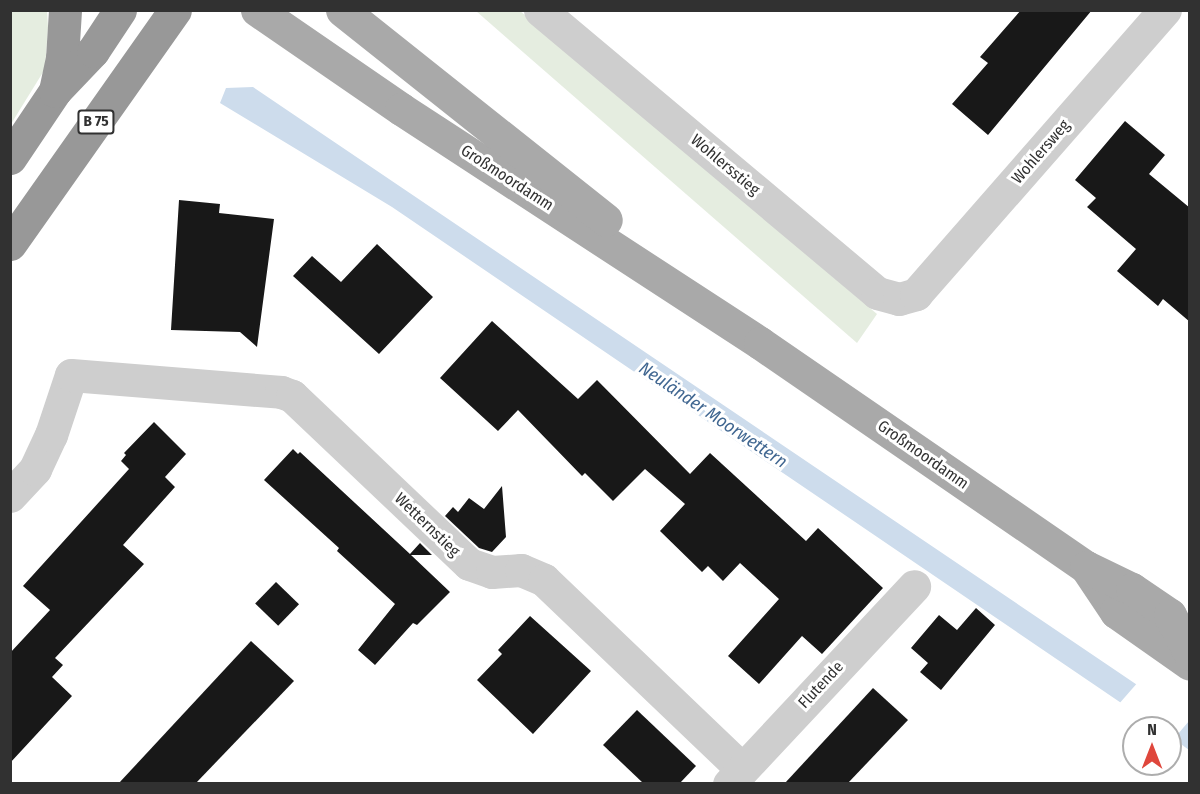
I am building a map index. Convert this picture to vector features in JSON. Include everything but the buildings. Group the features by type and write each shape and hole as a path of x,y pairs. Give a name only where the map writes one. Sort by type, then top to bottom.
{"highway":[{"path":"55,91 62,58 65,10"},
{"path":"10,158 55,91 93,51 120,10"},
{"name":"B 75","path":"10,244 175,10"}],"main road":[{"name":"Großmoordamm","path":"257,10 401,109 760,343 1086,567 1116,612 1190,664"},
{"name":"Großmoordamm","path":"342,10 760,343"},
{"name":"Großmoordamm","path":"1086,567 1157,579 1190,601"},
{"path":"1086,567 1132,589 1170,615 1190,654"}],"street":[{"name":"Wohlersstieg","path":"540,10 878,293 899,299 916,294"},
{"name":"Wohlersweg","path":"916,294 1165,10"},
{"name":"Wetternstieg","path":"10,496 35,469 51,435 71,375 281,392 292,396 469,564 492,572 521,570 544,580 735,776"},
{"name":"Flutende","path":"735,776 914,586"}],"shaded area":[{"path":"11,11 47,11 48,27 45,69 11,124"},
{"path":"476,11 520,11 877,314 857,343"}],"water":[{"name":"Neuländer Moorwettern","path":"253,87 1189,720 1189,750 1182,745 1182,716 1140,716 392,207 220,103 226,88"}],"pier":[{"path":"1139,681 1190,717 1182,729 1182,716 1134,716 1118,705"}]}
